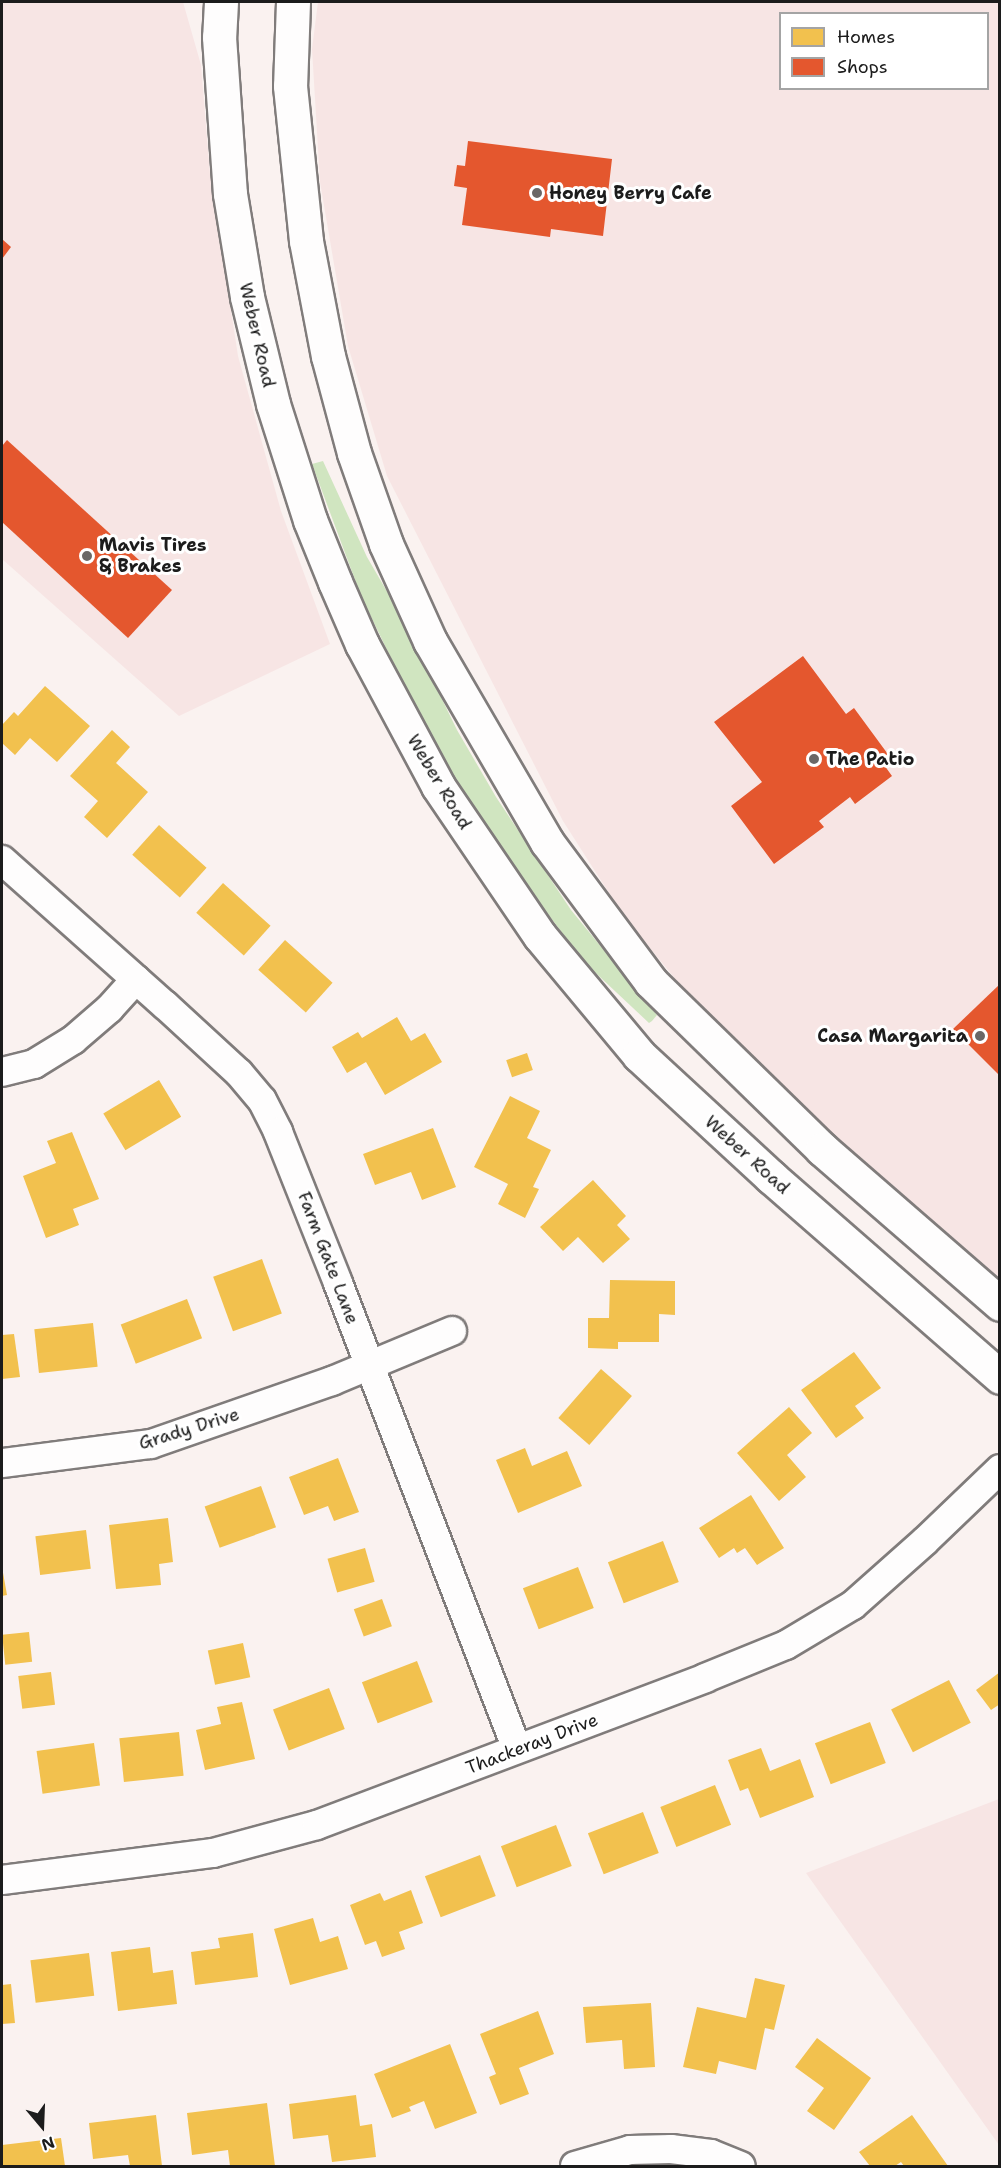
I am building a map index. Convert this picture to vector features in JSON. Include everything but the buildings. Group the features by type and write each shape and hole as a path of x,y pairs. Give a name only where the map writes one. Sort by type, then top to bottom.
{"main road":[{"path":"208,2 219,37"},
{"name":"Weber Road","path":"220,2 219,37 230,194 247,297 273,404 310,519 339,592 362,644 438,786 540,936 639,1055 771,1178 999,1377"},
{"path":"293,2 290,86 306,241 328,356 354,453 386,544 430,641 547,842 651,982 822,1149 999,1304"}],"street":[{"name":"Farm Gate Lane","path":"2,860 239,1073 262,1100 282,1143 517,1749"},
{"path":"2,1072 34,1064 73,1040 109,1009 136,979"},
{"name":"Grady Drive","path":"2,1463 151,1444 369,1366 452,1331"},
{"name":"Thackeray Drive","path":"2,1880 213,1853 317,1825 786,1645 853,1605 925,1541 999,1469"},
{"path":"575,2166 630,2150 671,2149 711,2154 741,2166"}],"shaded area":[{"path":"2,2 183,2 201,65 210,174 238,356 281,511 330,644 179,716 2,559"},
{"path":"318,2 999,2 999,1283 777,1087 687,993 625,918 563,821 387,476 348,346 320,182 312,49"},
{"path":"999,1799 999,2145 806,1873"}],"green space":[{"path":"323,461 367,557 403,619 457,730 496,797 571,910 657,1015 649,1023 584,962 517,873 456,779 402,681 361,596 312,464"}],"place":[{"name":"Honey Berry Cafe","path":"537,193"},
{"name":"Mavis Tires & Brakes","path":"87,556"},
{"name":"The Patio","path":"814,759"},
{"name":"Casa Margarita","path":"980,1036"}]}
